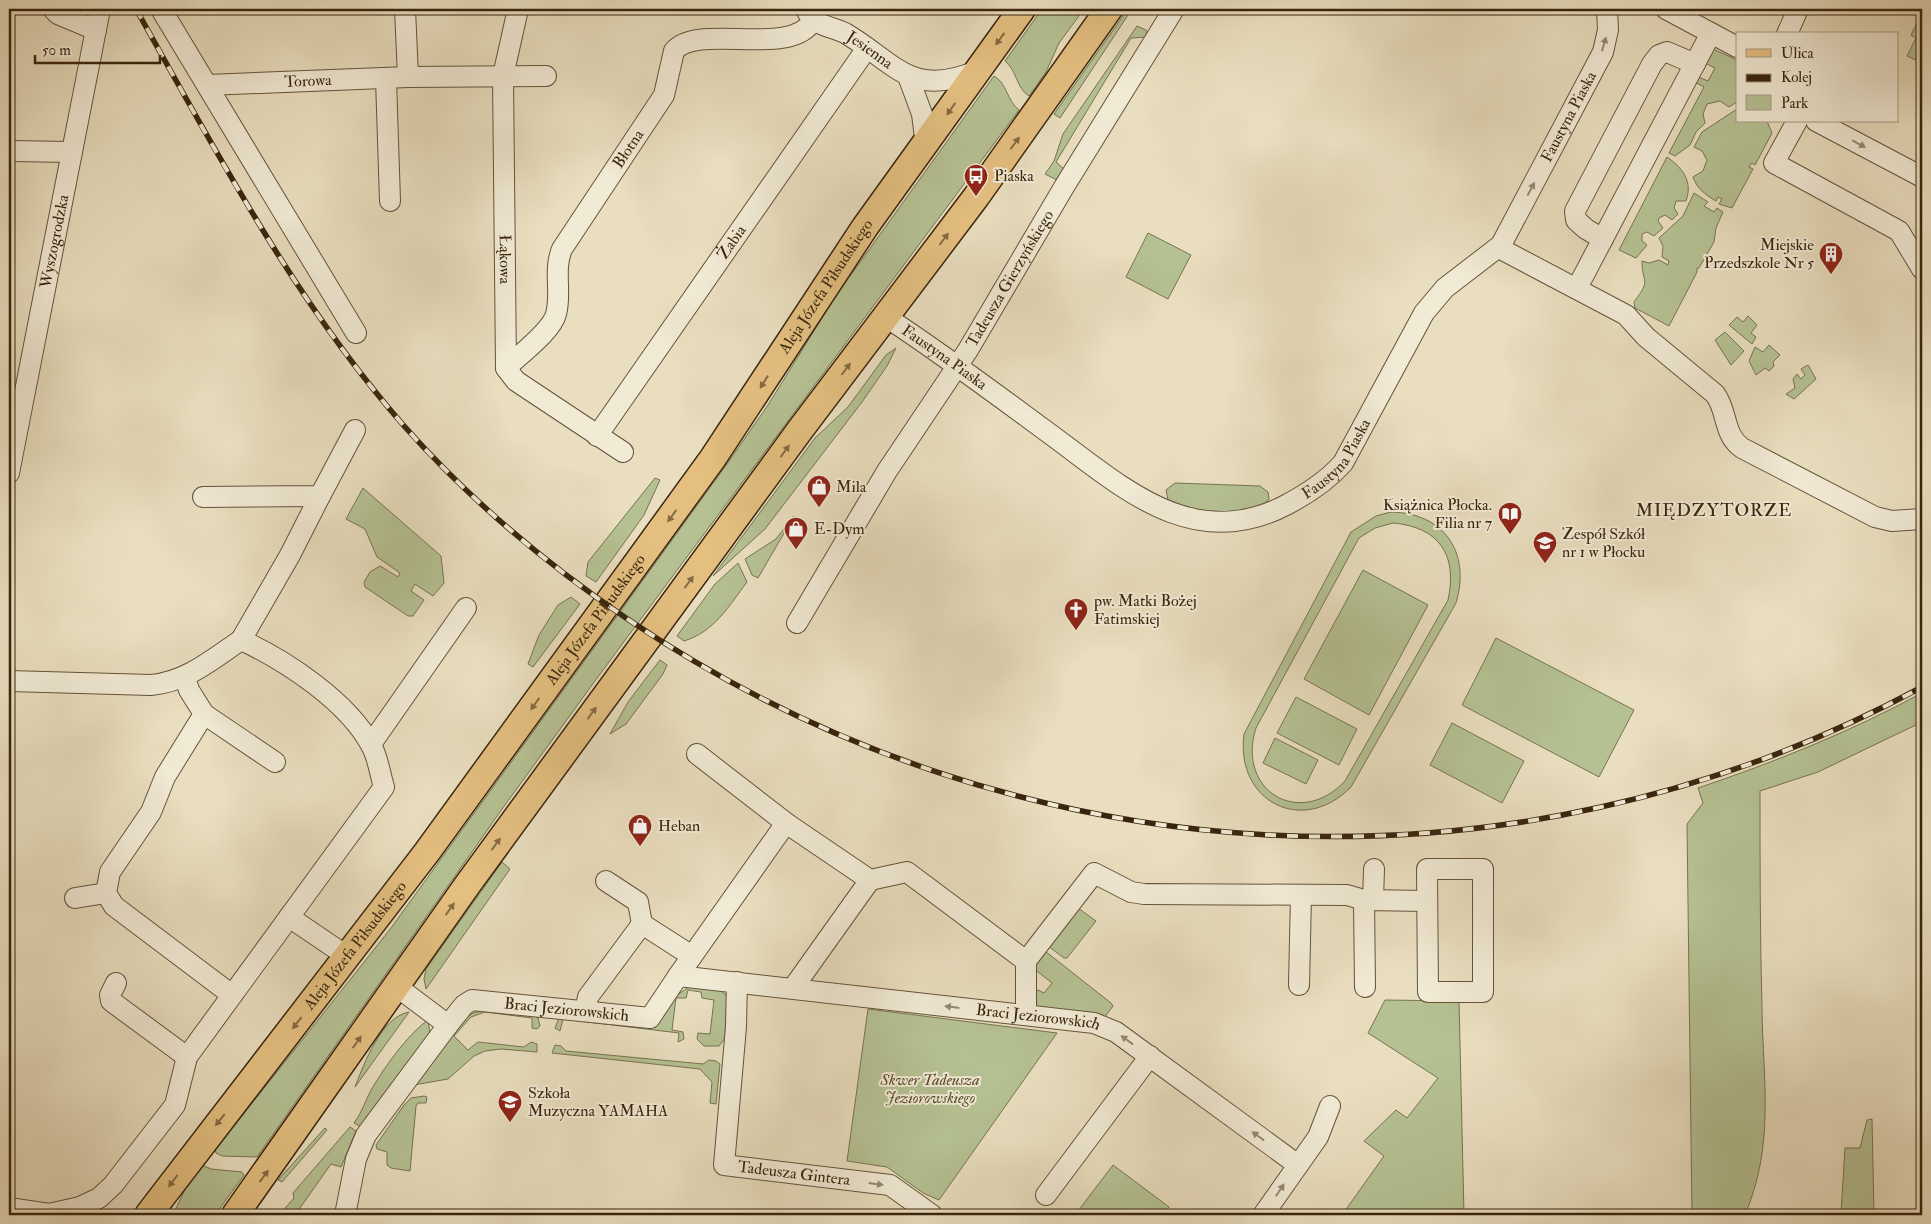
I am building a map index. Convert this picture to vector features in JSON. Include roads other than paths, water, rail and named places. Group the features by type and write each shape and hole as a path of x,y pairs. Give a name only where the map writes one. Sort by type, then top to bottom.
{"main road":[{"name":"Aleja Józefa Piłsudskiego","path":"148,1215 198,1148 348,957 713,458 757,394 817,298 865,227 926,145 1022,9"},
{"path":"1074,60 1098,9"},
{"path":"235,1215 473,876 1074,60 1109,9"}],"street":[{"path":"53,9 58,14 96,30"},
{"name":"Wyszogrodzka","path":"9,473 100,9"},
{"path":"161,9 356,333"},
{"path":"405,9 408,77"},
{"name":"Łąkowa","path":"506,368 503,76 518,9"},
{"name":"Tadeusza Gierzyńskiego","path":"797,623 887,470 959,365 1174,9"},
{"name":"Faustyna Piaska","path":"886,316 959,365 1092,464 1151,505 1182,516 1210,522 1250,520 1292,502 1336,471 1352,450 1415,327 1428,306 1445,288 1504,240 1603,52 1608,30 1608,9"},
{"path":"1666,9 1736,46"},
{"path":"1788,32 1798,9"},
{"name":"Jesienna","path":"810,14 839,30 908,76 928,80 948,79 979,70"},
{"name":"Błotna","path":"506,368 547,329 556,316 557,265 562,249 664,95 674,51 679,45 694,41 772,38 801,34 808,29 810,14"},
{"path":"1577,288 1711,33"},
{"name":"Żabia","path":"597,436 866,48"},
{"path":"1603,239 1586,229 1576,220 1575,211 1652,64 1659,55 1667,52 1694,64"},
{"name":"Torowa","path":"207,85 408,77 546,76"},
{"name":"Jesienna","path":"908,76 922,114 926,145"},
{"path":"386,78 390,201"},
{"path":"1796,122 1774,163 1900,231 1922,269"},
{"path":"1818,122 1922,177"},
{"path":"9,151 72,152"},
{"path":"1504,240 1577,288 1626,315 1646,337 1712,391 1721,405 1730,436 1742,448 1876,517 1892,521 1922,519"},
{"path":"506,368 516,380 623,452"},
{"path":"9,681 151,685 167,683 185,677 241,640 290,555 355,430"},
{"path":"203,497 320,496"},
{"path":"371,744 466,608"},
{"path":"9,1208 49,1214 80,1207 99,1198 113,1184 175,1105 187,1057 384,787 371,744 352,720 303,676 268,653 241,640"},
{"path":"185,677 189,690 204,714 275,762"},
{"path":"204,714 165,777 151,812 110,872 106,893 114,906 232,995"},
{"path":"697,754 786,823 870,880"},
{"path":"678,976 786,823"},
{"path":"1365,987 1368,900 1374,869"},
{"path":"1427,869 1483,869 1483,992 1428,992 1427,900 1427,869"},
{"path":"793,988 870,880 907,872 1026,961"},
{"path":"1026,1015 1026,961 1094,873 1131,892 1144,894 1347,895 1368,900 1427,900"},
{"path":"585,1011 588,997 642,924 638,902 606,881"},
{"path":"75,898 106,893"},
{"path":"1299,985 1300,895"},
{"path":"289,916 348,957"},
{"path":"642,924 692,956"},
{"name":"Braci Jeziorowskich","path":"448,1025 464,1005 472,1000 650,1018 678,976 1094,1024 1116,1032 1298,1165"},
{"name":"Tadeusza Gintera","path":"737,982 736,1027 724,1165 890,1185 932,1215"},
{"path":"116,984 110,995 111,1001 187,1057"},
{"path":"346,1215 356,1159 366,1135 448,1025 396,986"},
{"path":"1046,1195 1150,1056"},
{"path":"1264,1215 1318,1137 1330,1106"}],"railway":[{"path":"136,9 228,172 293,278 328,329 365,379 405,427 482,505 566,575 626,618 776,706 934,771 1098,814 1265,835 1433,833 1600,807 1764,759 1922,687"}],"place":[{"name":"Piaska","path":"976,197"},
{"name":"Miejskie Przedszkole Nr 5","path":"1831,275"},
{"name":"Mila","path":"819,508"},
{"name":"Książnica Płocka. Filia nr 7","path":"1510,535"},
{"name":"E-Dym","path":"796,550"},
{"name":"Zespół Szkół nr 1 w Płocku","path":"1545,564"},
{"name":"pw. Matki Bożej Fatimskiej","path":"1076,631"},
{"name":"Heban","path":"640,847"},
{"name":"Szkoła Muzyczna YAMAHA","path":"510,1123"}],"district":[{"name":"MIĘDZYTORZE","path":"1714,510"}],"park label":[{"name":"Skwer Tadeusza Jeziorowskiego","path":"930,1089"}]}
